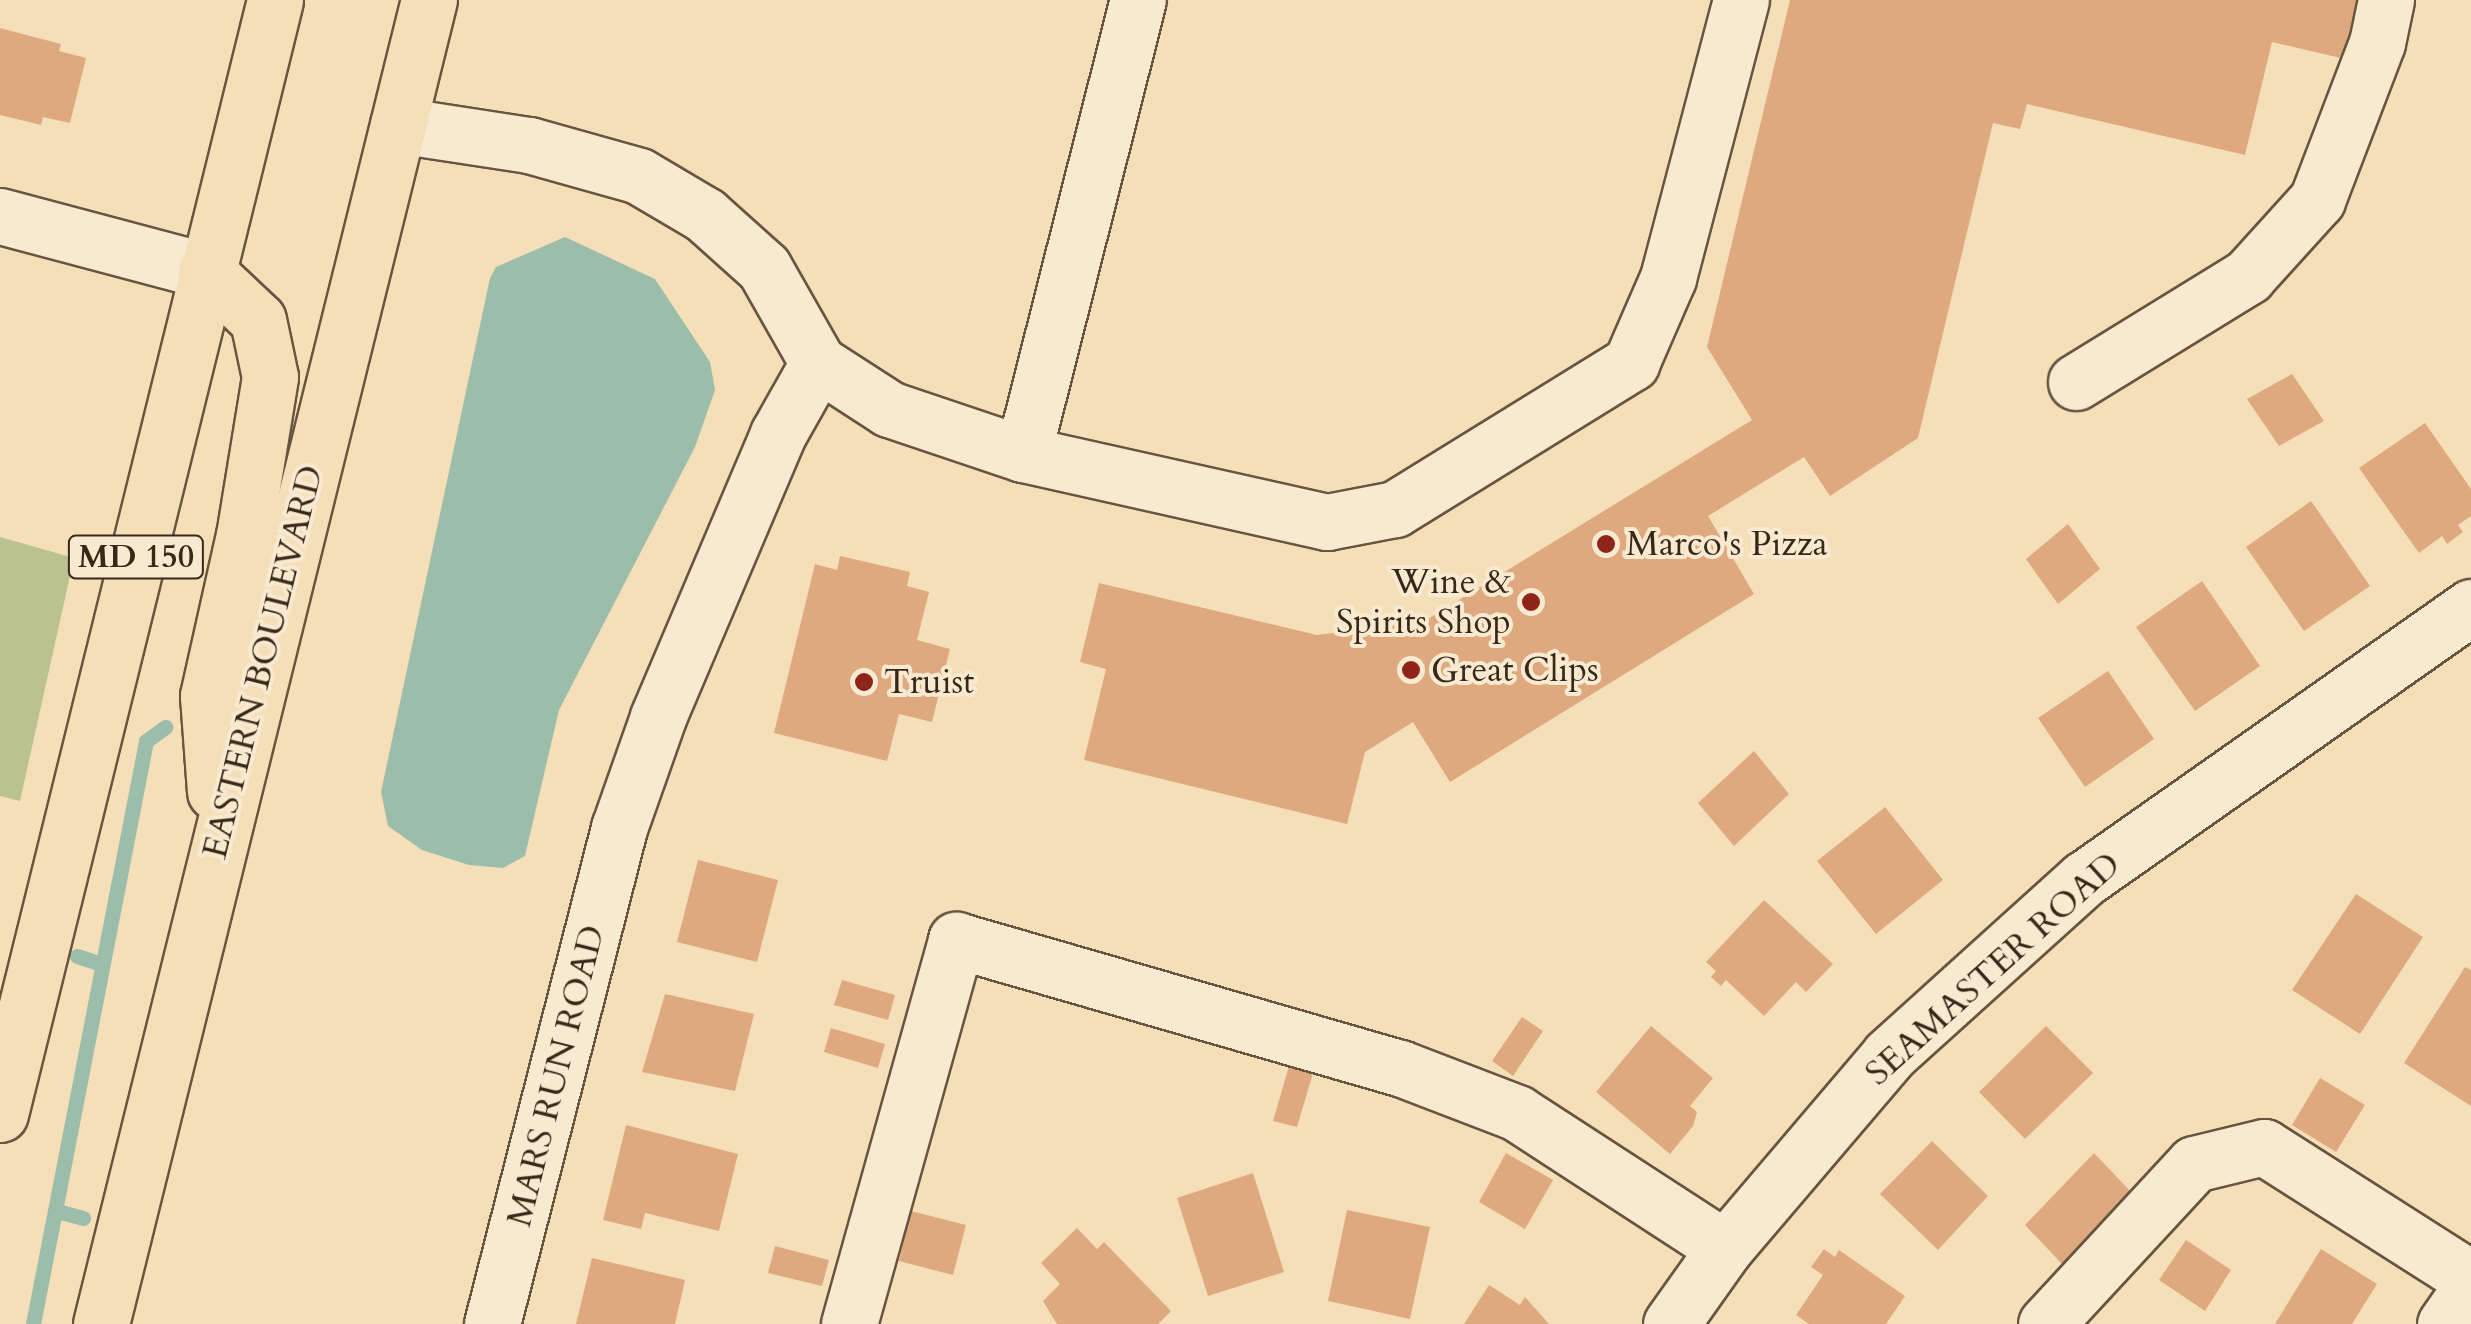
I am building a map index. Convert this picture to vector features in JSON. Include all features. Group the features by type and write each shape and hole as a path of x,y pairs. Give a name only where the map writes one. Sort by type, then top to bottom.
{"main road":[{"name":"MD 150","path":"0,1114 275,0"},
{"name":"EASTERN BOULEVARD","path":"101,1324 429,0"},
{"path":"206,272 258,320 270,377 244,535 208,696 218,840"}],"street":[{"path":"1023,454 1138,0"},
{"path":"398,125 528,145 639,176 705,215 764,268 818,363 888,410 1023,454 1327,522 1395,510 1631,363 1668,278 1741,0"},
{"path":"2076,382 2248,276 2317,200 2378,43 2386,0"},
{"path":"0,216 206,272"},
{"name":"MARS RUN ROAD","path":"492,1324 619,828 770,452 818,363"},
{"name":"SEAMASTER ROAD","path":"1671,1324 1725,1248 1889,1055 2084,878 2471,606"},
{"path":"849,1324 956,940 1400,1068 1517,1113 1725,1248"},
{"path":"2046,1324 2194,1164 2264,1147 2471,1279"},
{"path":"2445,1324 2471,1287"}],"green space":[{"path":"0,537 74,558 20,801 0,796"}],"shaded area":[{"path":"565,237 655,279 710,362 715,390 695,447 559,710 525,856 503,868 469,865 422,850 388,826 381,792 490,278 496,267"}],"building":[{"path":"1790,0 2359,0 2345,59 2272,42 2245,155 2027,104 2020,129 1993,123 1918,438 1830,496 1804,457 1708,516 1754,594 1450,782 1413,722 1365,752 1347,824 1084,760 1106,669 1080,662 1099,583 1317,635 1423,622 1752,420 1707,347"},
{"path":"0,28 61,44 59,51 86,58 70,123 43,117 41,125 0,115"},
{"path":"2292,374 2324,421 2279,446 2247,399"},
{"path":"2425,423 2471,489 2471,516 2458,525 2463,532 2447,544 2442,536 2419,553 2359,468"},
{"path":"2311,501 2370,586 2304,631 2246,547"},
{"path":"2068,524 2100,569 2058,604 2026,559"},
{"name":"Truist","path":"840,556 910,572 907,586 929,592 917,640 950,649 932,722 899,714 887,761 774,733 815,564 837,570"},
{"path":"2202,581 2260,666 2195,711 2136,627"},
{"path":"2108,671 2154,739 2085,787 2038,718"},
{"path":"1754,751 1789,794 1734,846 1698,803"},
{"path":"1885,807 1943,880 1876,934 1817,861"},
{"path":"698,860 778,880 757,962 677,942"},
{"path":"2356,894 2423,937 2360,1034 2292,990"},
{"path":"1764,900 1833,964 1806,992 1796,982 1764,1016 1726,980 1721,986 1711,977 1716,971 1706,962"},
{"path":"2465,967 2471,970 2471,1106 2404,1063"},
{"path":"842,980 895,995 888,1020 834,1005"},
{"path":"665,994 754,1014 735,1091 642,1072"},
{"path":"1522,1017 1543,1031 1513,1076 1492,1061"},
{"path":"1651,1026 1713,1078 1690,1106 1697,1112 1693,1126 1670,1154 1596,1092"},
{"path":"2046,1026 2093,1073 2025,1139 1979,1092"},
{"path":"831,1028 885,1044 878,1068 824,1052"},
{"path":"1289,1066 1313,1073 1297,1127 1273,1121"},
{"path":"2320,1078 2365,1105 2336,1152 2292,1125"},
{"path":"626,1125 738,1154 719,1231 645,1213 641,1229 603,1220"},
{"path":"1932,1141 1988,1196 1938,1250 1880,1194"},
{"path":"1506,1153 1553,1180 1525,1229 1479,1202"},
{"path":"2094,1153 2132,1193 2064,1266 2025,1225"},
{"path":"1253,1173 1284,1272 1208,1296 1177,1198"},
{"path":"1347,1210 1430,1227 1410,1319 1328,1301"},
{"path":"911,1211 966,1225 953,1275 899,1261"},
{"path":"1077,1228 1097,1249 1104,1242 1171,1311 1158,1324 1057,1324 1043,1301 1060,1284 1041,1263"},
{"path":"2186,1240 2231,1270 2205,1311 2159,1280"},
{"path":"775,1246 829,1260 822,1286 768,1273"},
{"path":"1824,1249 1835,1257 1839,1250 1905,1296 1886,1324 1809,1324 1796,1315 1823,1275 1811,1267"},
{"path":"2321,1249 2377,1284 2352,1324 2275,1324"},
{"path":"592,1258 685,1280 675,1324 576,1324"},
{"path":"1489,1285 1520,1305 1525,1297 1549,1324 1464,1324"}],"waterway":[{"path":"33,1324 146,741 165,727"},
{"path":"77,956 102,964"},
{"path":"57,1211 83,1218"}],"place":[{"name":"Marco's Pizza","path":"1606,544"},
{"name":"Wine & Spirits Shop","path":"1531,602"},
{"name":"Great Clips","path":"1411,670"},
{"name":"Truist","path":"864,682"}]}
